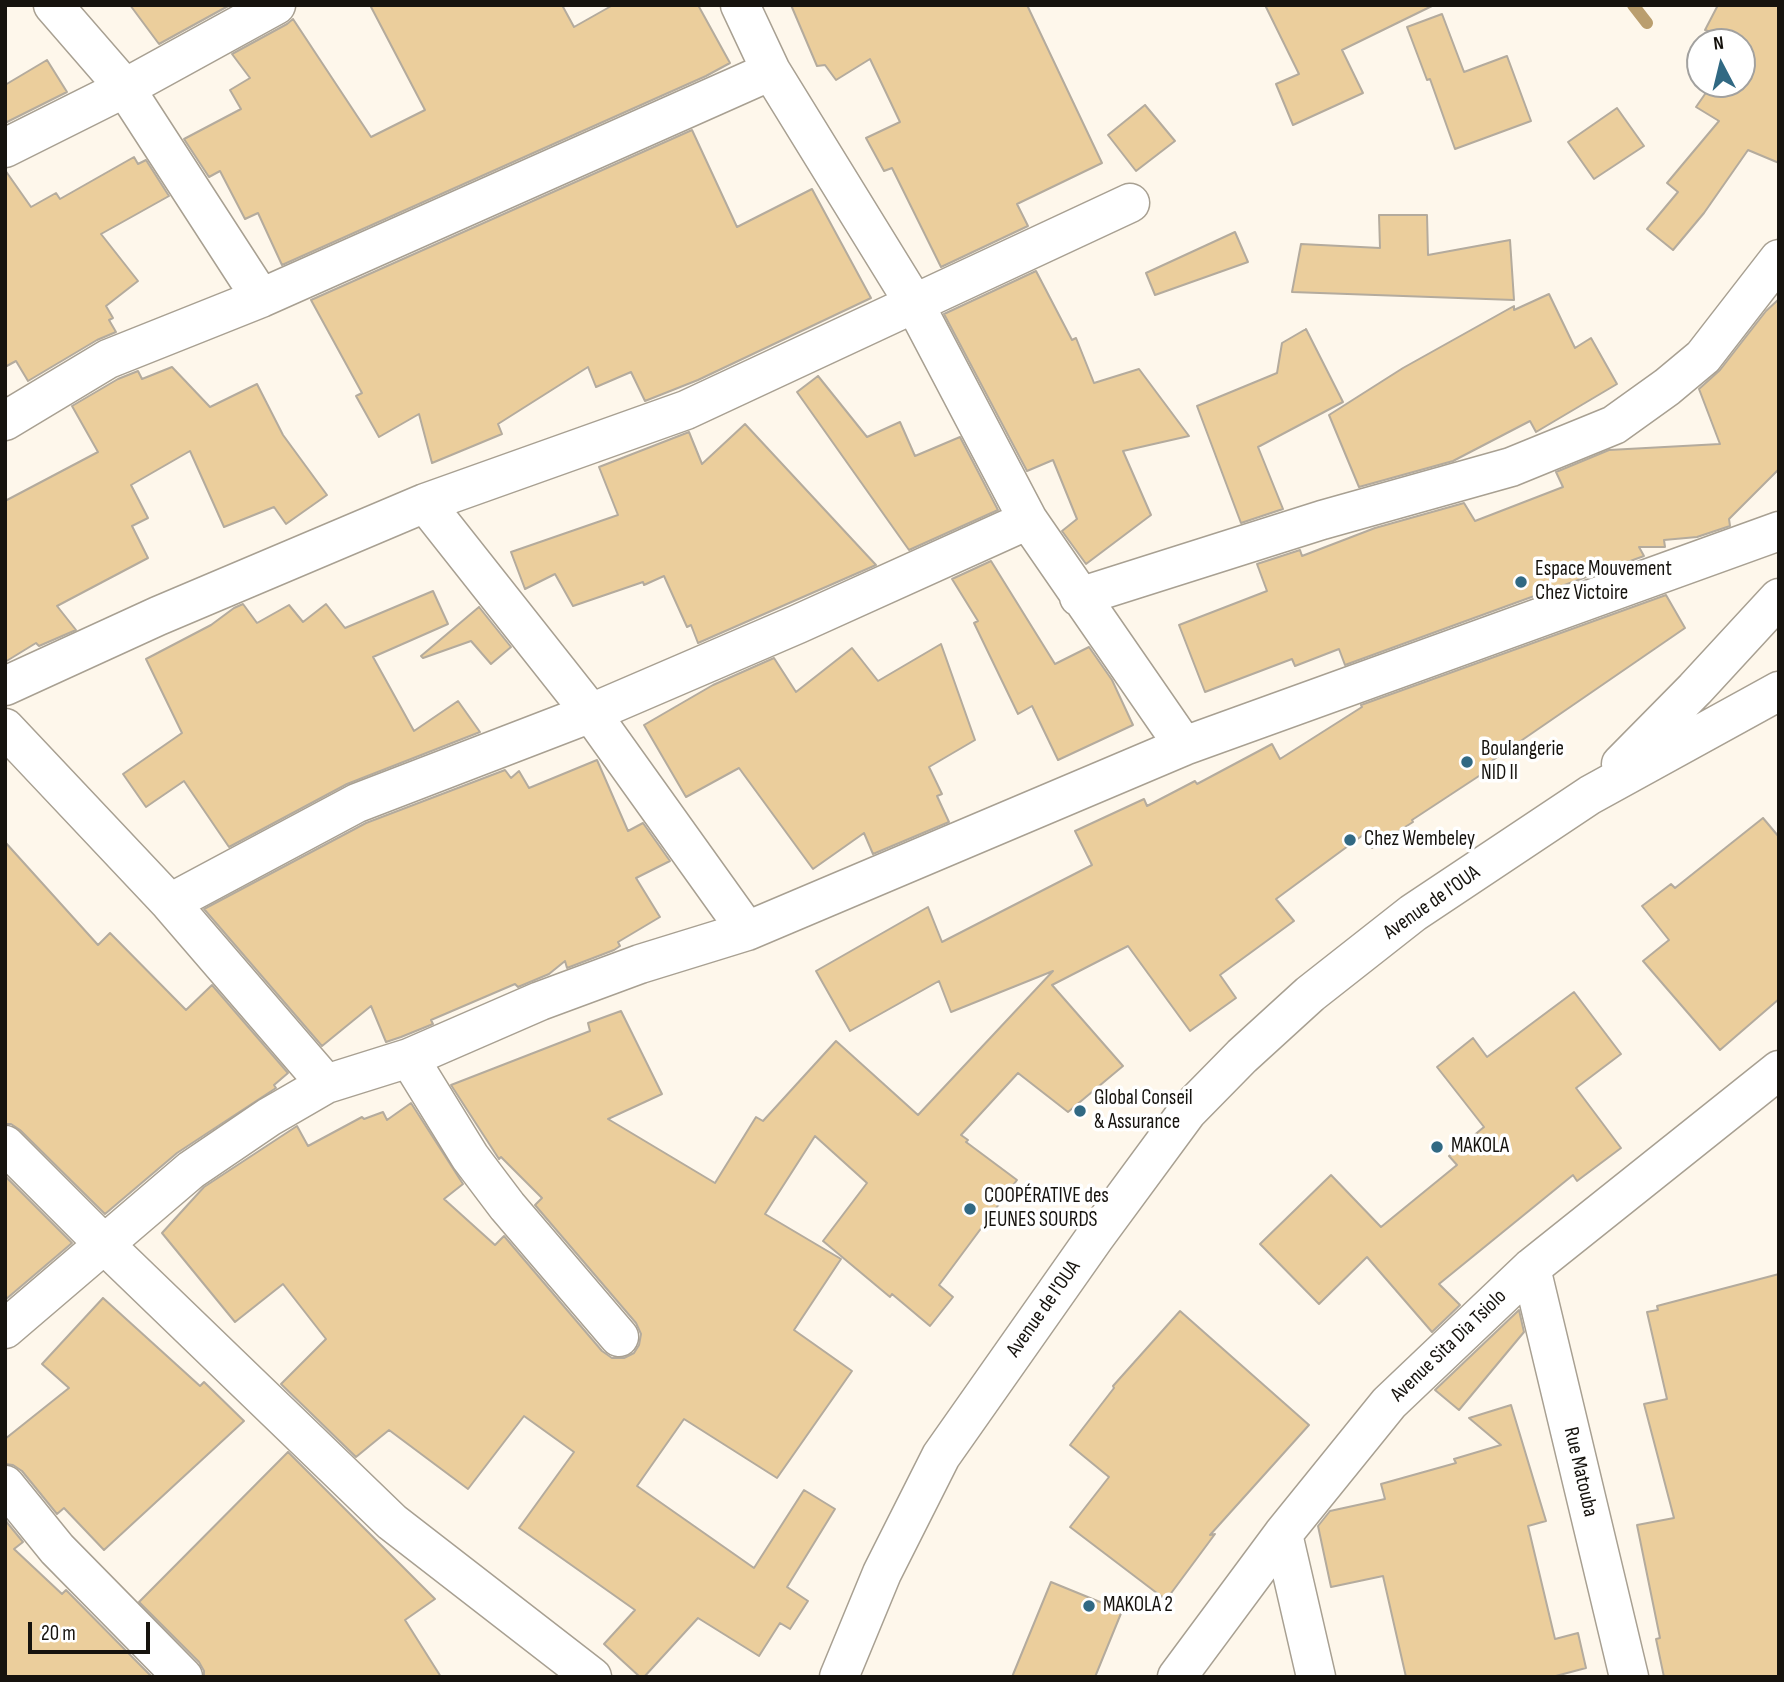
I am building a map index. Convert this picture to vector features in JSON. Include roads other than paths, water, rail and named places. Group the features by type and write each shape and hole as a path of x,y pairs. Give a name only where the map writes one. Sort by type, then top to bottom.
{"street":[{"path":"53,5 125,88 261,298"},
{"path":"5,148 125,88 275,5"},
{"path":"740,5 771,71 915,303 1027,520 1184,746"},
{"path":"5,421 108,359 261,298 771,71"},
{"path":"5,685 158,615 425,503 686,410 1130,203"},
{"path":"1079,597 1322,520 1511,467 1614,425 1703,357 1779,259"},
{"path":"425,503 591,713 747,931"},
{"path":"170,903 357,803 591,713 798,624 1027,520"},
{"path":"5,1329 191,1170 269,1117 326,1084 409,1058 540,1001 640,964 747,931 1184,746 1779,531"},
{"name":"Avenue de l'OUA","path":"1590,795 1695,689 1779,598"},
{"name":"Avenue de l'OUA","path":"839,1677 882,1573 941,1456 1095,1237 1187,1112 1242,1056 1310,994 1402,921 1590,795 1779,691"},
{"path":"5,728 170,903 326,1084"},
{"path":"409,1058 470,1157 507,1206 619,1337"},
{"name":"Avenue Sita Dia Tsiolo","path":"1177,1677 1283,1534 1388,1404 1531,1268 1779,1070"},
{"path":"5,1146 392,1522 592,1677"},
{"name":"Rue Matouba","path":"1531,1268 1629,1677"},
{"path":"5,1485 57,1549 183,1677"},
{"path":"1283,1534 1316,1677"}],"waterway":[{"path":"1633,5 1647,23"}],"place":[{"name":"Espace Mouvement Chez Victoire","path":"1521,582"},
{"name":"Boulangerie NID II","path":"1467,762"},
{"name":"Chez Wembeley","path":"1350,840"},
{"name":"Global Conseil & Assurance","path":"1080,1111"},
{"name":"MAKOLA","path":"1437,1147"},
{"name":"COOPÉRATIVE des JEUNES SOURDS","path":"970,1209"},
{"name":"MAKOLA 2","path":"1089,1606"}]}
